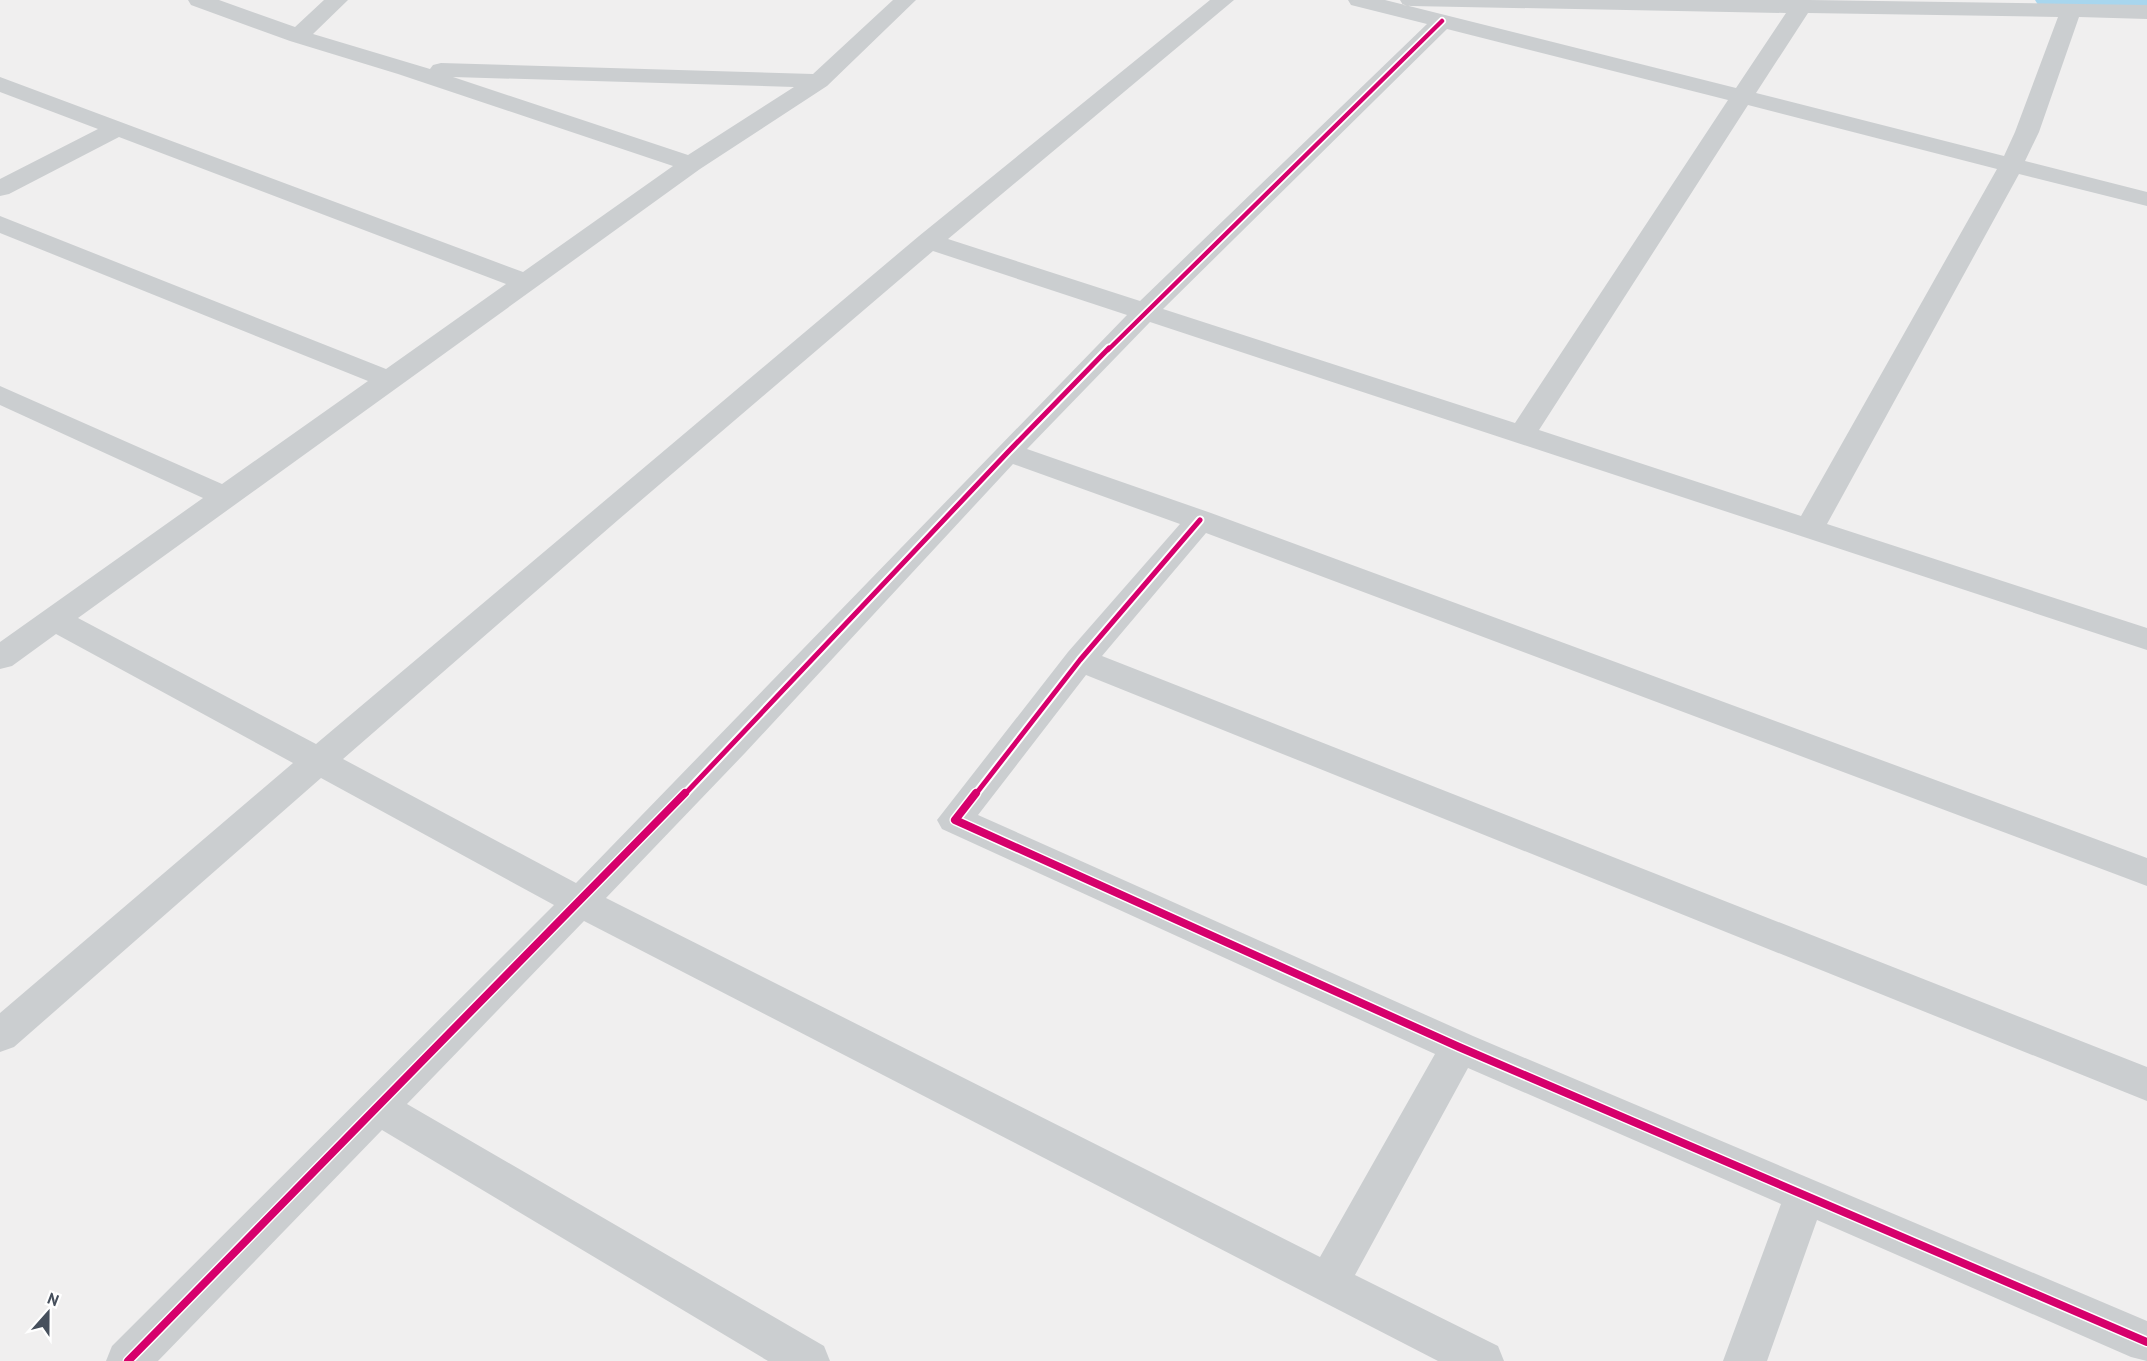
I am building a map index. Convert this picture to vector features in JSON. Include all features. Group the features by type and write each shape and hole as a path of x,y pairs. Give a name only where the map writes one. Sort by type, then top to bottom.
{"street":[{"path":"200,0 298,36 406,69 691,164"},
{"path":"298,36 337,0"},
{"path":"0,658 691,164 819,81 905,0"},
{"path":"0,1036 928,242 1223,0"},
{"path":"1359,0 2147,199"},
{"path":"1403,0 1802,5 2002,4 2071,10 2147,12"},
{"path":"1522,434 1802,5"},
{"path":"1809,529 2011,166 2027,132 2071,10"},
{"path":"129,1361 580,902 1008,452 1146,311 1442,21"},
{"path":"406,69 819,81"},
{"path":"0,84 526,282"},
{"path":"0,189 116,129"},
{"path":"0,224 389,380"},
{"path":"928,242 1146,311 2147,639"},
{"path":"0,394 225,497"},
{"path":"1008,452 1200,520 2147,872"},
{"path":"1200,520 1080,660 955,820 1459,1047 2147,1342"},
{"path":"56,620 580,902 1482,1361"},
{"path":"1080,660 2147,1084"},
{"path":"1328,1283 1459,1047"},
{"path":"377,1107 808,1361"},
{"path":"1746,1361 1805,1196"}],"waterway":[{"path":"2053,0 2147,2"}],"cycle path":[{"path":"128,1361 580,902 733,744 1008,452 1146,311 1442,21"},
{"path":"1200,520 1080,660 955,820 1459,1047 2147,1342"}]}
